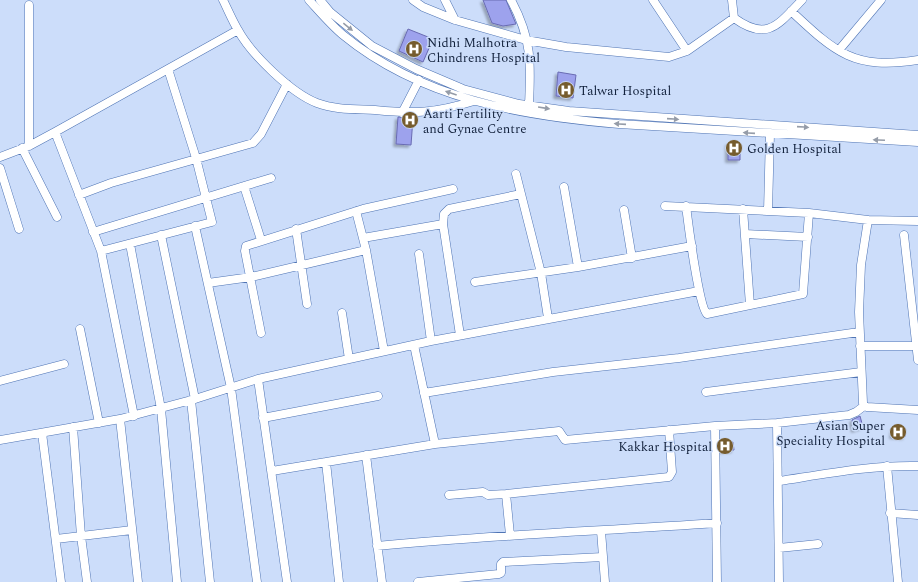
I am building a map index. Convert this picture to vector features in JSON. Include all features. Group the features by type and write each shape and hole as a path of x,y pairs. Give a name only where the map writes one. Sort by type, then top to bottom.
{"street":[{"path":"223,0 238,30 257,55 287,84 317,103 333,107 402,113 427,112 447,109 474,101"},
{"path":"309,0 343,34 384,63 419,80 474,101 507,109 571,120 770,134 918,142"},
{"path":"320,0 330,12 372,46 416,69 463,89 529,105 576,112 918,135"},
{"path":"413,0 423,7 455,20 526,40 566,48 668,56 687,51 734,18"},
{"path":"446,0 455,20"},
{"path":"653,0 687,51"},
{"path":"732,0 734,18 745,26 756,30 771,28 802,0"},
{"path":"839,50 881,0"},
{"path":"514,1 522,20 531,60 529,105"},
{"path":"29,5 26,147 57,217"},
{"path":"791,11 824,42 860,61 877,64 893,64 918,60"},
{"path":"0,157 26,147 55,132 238,30"},
{"path":"101,251 212,222 208,198 168,69"},
{"path":"402,113 419,80"},
{"path":"79,195 111,183 253,143 260,134 287,84"},
{"path":"55,132 101,251 134,416"},
{"path":"768,211 770,134"},
{"path":"0,168 19,229"},
{"path":"516,174 541,273 548,318"},
{"path":"93,232 271,178"},
{"path":"244,186 261,240"},
{"path":"564,187 578,267"},
{"path":"261,333 245,248 248,244 356,211 453,188"},
{"path":"460,335 443,224 444,214 449,209 521,194"},
{"path":"665,206 809,213 868,220 918,221"},
{"path":"686,206 699,291 703,308 707,314 803,294 805,288 809,213"},
{"path":"743,209 750,305"},
{"path":"624,210 632,258"},
{"path":"356,211 366,250 384,352"},
{"path":"864,406 859,332 861,265 868,220"},
{"path":"363,238 443,224"},
{"path":"195,226 231,388 257,582"},
{"path":"296,229 307,304"},
{"path":"745,234 808,237"},
{"path":"161,235 193,400 210,582"},
{"path":"904,235 915,305 918,360"},
{"path":"130,244 161,409 177,582"},
{"path":"475,282 520,274 541,273 578,267 692,246"},
{"path":"208,283 251,277 366,250"},
{"path":"419,254 431,341"},
{"path":"0,440 42,434 134,416 193,400 258,379 431,341 699,291"},
{"path":"342,313 349,359"},
{"path":"80,329 99,423"},
{"path":"424,393 553,372 679,358 859,332"},
{"path":"414,345 435,444"},
{"path":"860,346 917,346"},
{"path":"0,381 64,364"},
{"path":"706,392 861,372"},
{"path":"258,379 287,582"},
{"path":"263,418 378,396"},
{"path":"272,471 435,444 558,431 565,440 602,438 715,426 777,423 849,414 856,412 864,406 918,410"},
{"path":"120,419 138,582"},
{"path":"777,423 779,481 779,582"},
{"path":"715,426 717,582"},
{"path":"73,427 81,536 87,582"},
{"path":"449,495 483,492 488,495 506,494 669,477 672,472 669,430"},
{"path":"42,434 61,582"},
{"path":"366,455 382,582"},
{"path":"326,462 339,582"},
{"path":"779,481 848,470 887,466 918,466"},
{"path":"887,466 890,513 898,582"},
{"path":"506,494 510,535"},
{"path":"890,513 918,514"},
{"path":"377,546 510,535 601,531 717,523"},
{"path":"56,539 132,530"},
{"path":"601,531 605,582"},
{"path":"779,548 818,544"},
{"path":"418,582 488,578 501,573 501,564 503,562 603,557"}],"building":[{"path":"483,0 506,0 516,24 503,26 492,23"},
{"path":"408,29 433,39 423,62 399,51"},
{"path":"558,72 576,75 573,98 556,96"},
{"path":"398,117 413,118 411,145 396,144"},
{"path":"728,143 740,143 740,160 728,160"},
{"path":"860,416 863,427 854,430 852,420"},
{"path":"893,429 905,430 905,437 892,436"},
{"path":"733,442 734,450 721,451 721,443"}],"place":[{"name":"Nidhi Malhotra Chindrens Hospital","path":"414,49"},
{"name":"Talwar Hospital","path":"566,90"},
{"name":"Aarti Fertility and Gynae Centre","path":"410,120"},
{"name":"Golden Hospital","path":"734,148"},
{"name":"Asian Super Speciality Hospital","path":"898,432"},
{"name":"Kakkar Hospital","path":"725,446"}]}
